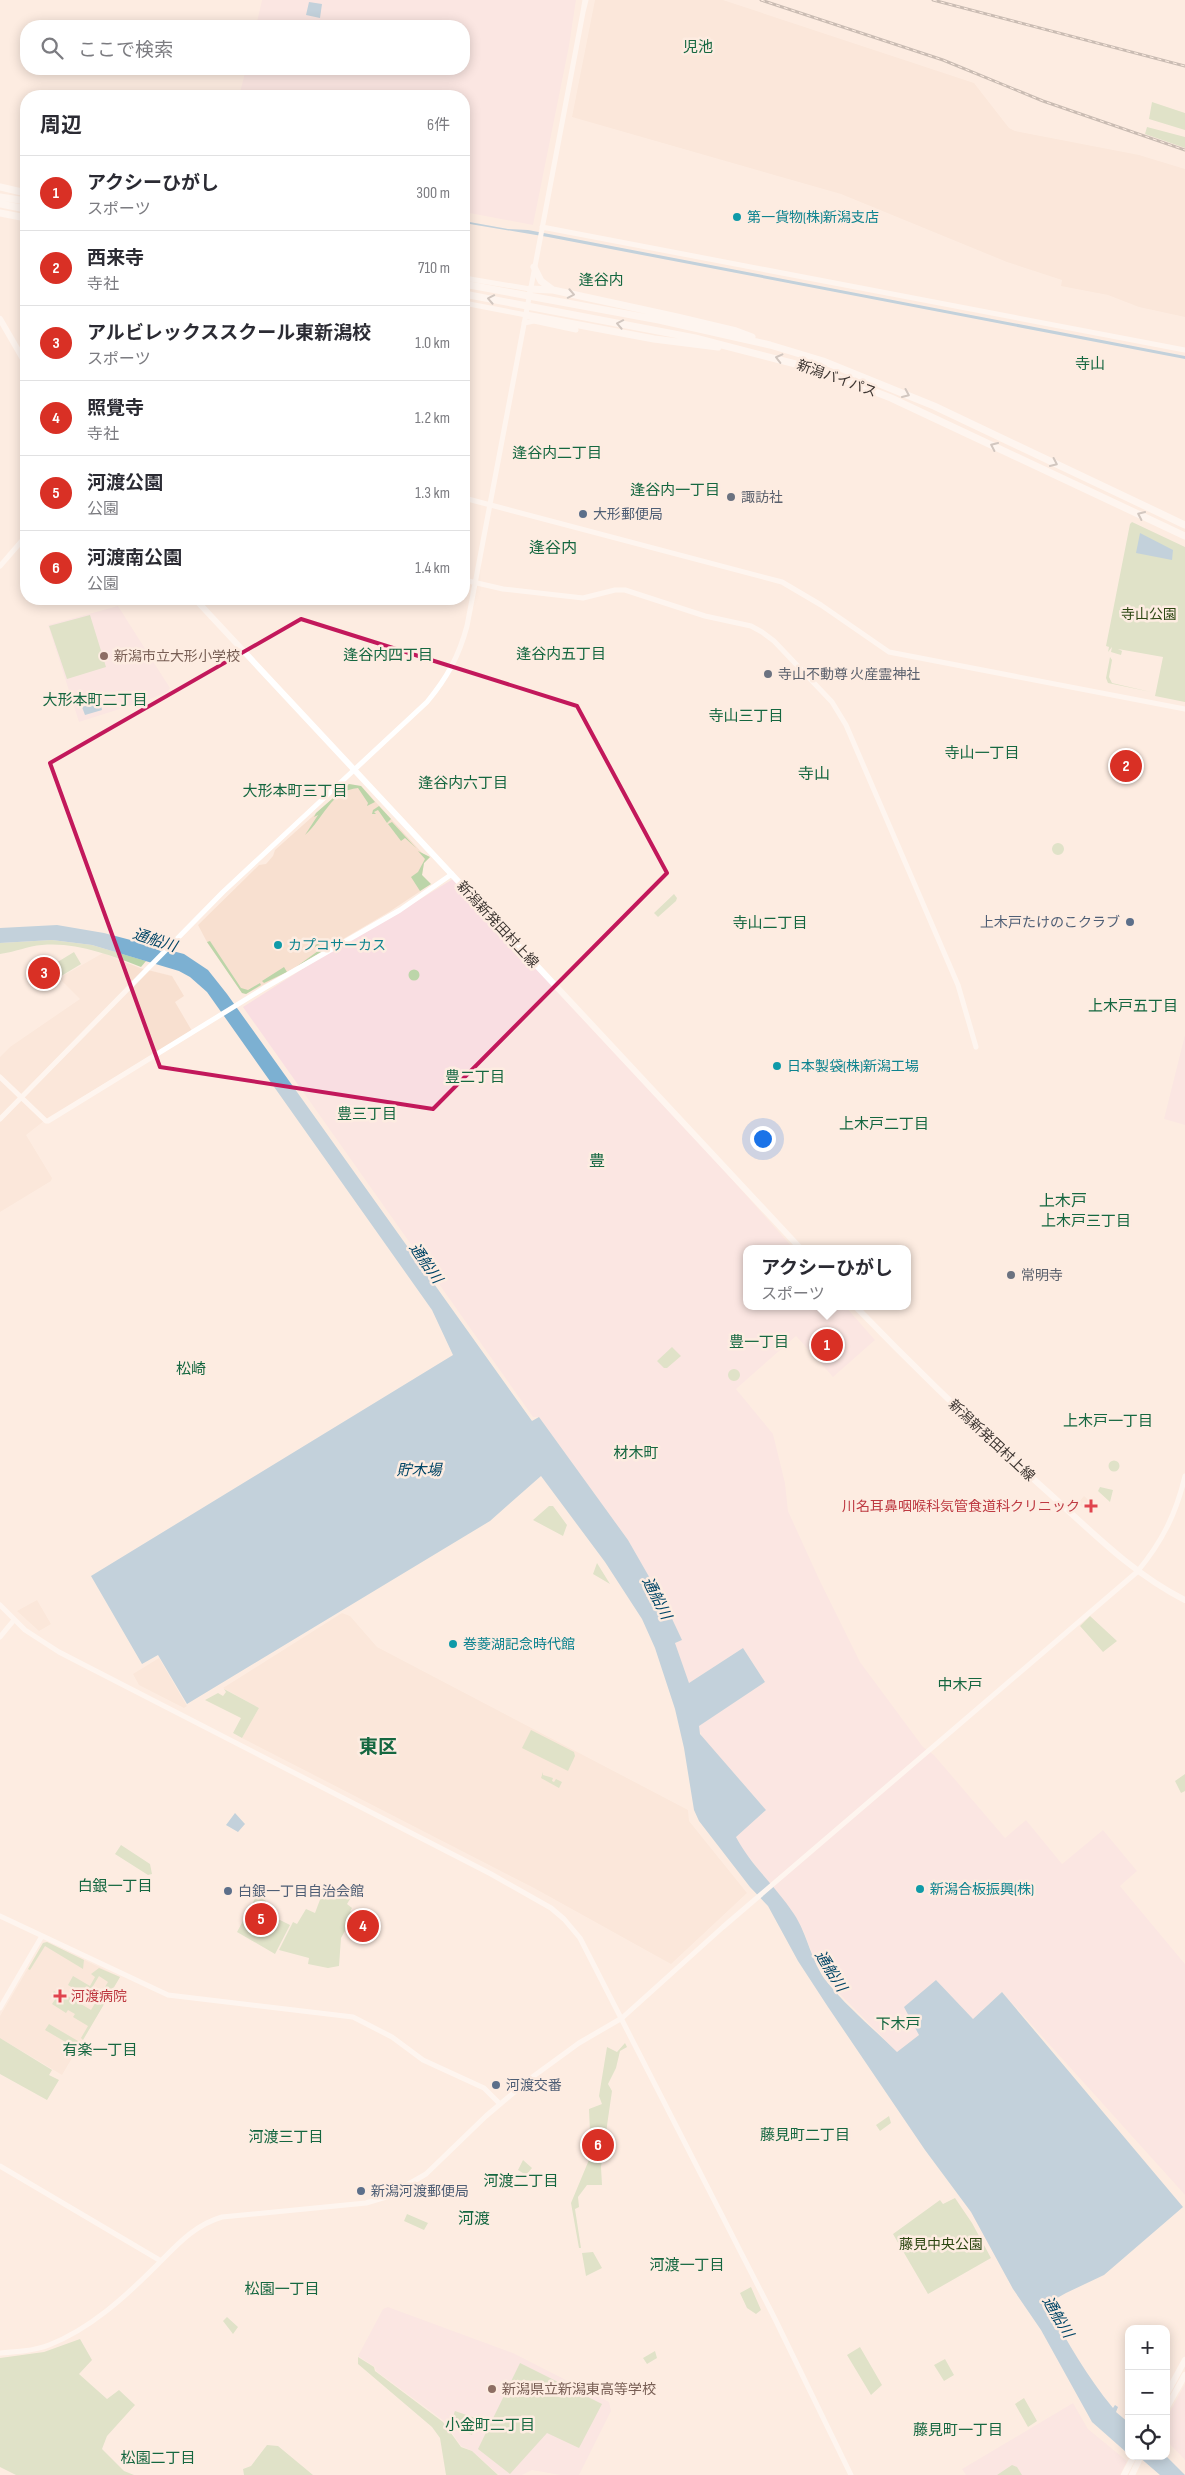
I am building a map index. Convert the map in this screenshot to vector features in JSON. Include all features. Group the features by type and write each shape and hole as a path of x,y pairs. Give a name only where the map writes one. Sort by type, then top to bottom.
{"highway":[{"path":"0,188 20,192"},
{"path":"0,197 20,201"},
{"path":"0,204 20,209"},
{"path":"0,214 20,217"},
{"path":"534,267 541,281 552,290"},
{"name":"新潟バイパス","path":"470,285 659,320 770,344 852,371 902,392 1185,525"},
{"path":"530,289 552,290 736,331 770,344"},
{"name":"新潟バイパス","path":"470,295 753,352 819,370 891,398 1185,536"},
{"path":"525,319 654,340 753,352"}],"main road":[{"path":"0,319 20,354"},
{"name":"新潟新発田村上線","path":"201,605 797,1245"},
{"name":"新潟新発田村上線","path":"859,1310 1014,1461 1137,1572 1185,1600"},
{"path":"1170,2388 1185,2360"},
{"path":"1170,2402 1185,2375"},
{"path":"1124,2475 1135,2460"},
{"path":"1132,2475 1136,2460"}],"street":[{"path":"470,605 585,0"},
{"path":"542,227 1185,350"},
{"path":"470,279 530,289"},
{"path":"470,304 534,322 576,330"},
{"path":"470,499 782,582 821,605 889,652 1185,709"},
{"path":"0,566 20,543"},
{"path":"470,582 584,598 615,590 625,590 705,616 751,626 774,640 832,702 846,725 958,985 976,1047"},
{"path":"0,1119 263,853 356,770 427,702 443,682 462,646 470,605"},
{"path":"0,1077 48,1121 266,987 400,910 452,874"},
{"path":"0,2353 48,2346 75,2332 121,2298 201,2226 222,2217 362,2204 386,2197 426,2174 500,2104 576,2045 622,2018 776,1882 1137,1572 1154,1552 1167,1531 1175,1513 1185,1476"},
{"path":"0,1605 14,1620 38,1640 59,1652 482,1870 551,1908 564,1919 580,1938 622,2018 775,2319 851,2475"},
{"path":"0,1637 2,1627 14,1620"},
{"path":"0,1916 168,1995 353,2017 392,2037 423,2060 484,2088 500,2104"},
{"path":"0,2008 42,1936"},
{"path":"0,2166 161,2260"}],"highlighted area":[{"path":"301,619 577,706 667,873 433,1109 160,1067 50,763"}],"shaded area":[{"path":"262,0 576,0 569,46 533,225 470,213 470,90 241,90 244,75 470,75 470,20 257,20"},
{"path":"595,0 723,0 974,83 1009,128 1015,131 1139,155 1185,169 1185,317 1139,307 1108,295 1061,286 1062,280 1007,262 841,194 572,117"},
{"name":"新潟市立大形小学校","path":"118,606 170,688 167,692 148,700 79,722 48,625"},
{"path":"349,784 361,786 424,855 430,857 424,863 422,875 431,884 389,912 287,972 246,994 242,993 207,942 198,925 259,865 266,864 273,856 275,850"},
{"path":"453,879 706,1150 790,1245 743,1245 743,1310 849,1310 875,1340 833,1377 796,1336 736,1389 773,1434 785,1483 788,1511 860,1662 923,1747 934,1755 1005,1838 1026,1820 1062,1864 1103,1830 1137,1871 1120,1886 1185,1964 1185,2195 1002,1992 973,2019 936,1980 919,2035 897,2052 827,1981 814,1959 804,1932 794,1914 743,1850 736,1836 766,1810 702,1737 698,1726 765,1682 743,1648 689,1683 675,1643 682,1640 668,1610 628,1540 539,1417 533,1417 243,1007 329,952 378,925"},
{"path":"103,953 140,968 172,976 184,996 175,1002 192,1031 49,1117 26,1135 52,1178 51,1181 0,1212 0,1057 10,1047 80,999 59,978"},
{"path":"1185,1035 1185,1125 1164,1119"},
{"name":"川名耳鼻咽喉科気管食道科クリニック","path":"1084,1496 1096,1507 1091,1514 1087,1510 1089,1507 1086,1505 1083,1508 1078,1503"},
{"path":"37,1600 51,1624 39,1631 17,1611"},
{"path":"342,1613 350,1616 377,1647 688,1810 689,1821 747,1893 671,1964 534,1888 242,1738 259,1708 223,1688"},
{"path":"159,1658 187,1706 184,1708 139,1685 133,1674"},
{"name":"河渡病院","path":"47,1942 120,1977 62,2075 0,2038 0,2016 43,1943"},
{"name":"新潟県立新潟東高等学校","path":"388,2307 513,2353 609,2402 611,2411 579,2475 560,2475 532,2470 522,2475 499,2475 472,2451 461,2446 444,2421 358,2356 383,2309"},
{"path":"1185,2384 1185,2460 1170,2444 1170,2412"},
{"path":"1073,2403 1088,2429 1127,2461 1120,2475 966,2475 962,2469"}],"green space":[{"path":"1152,102 1185,113 1185,130 1149,119"},
{"path":"1147,127 1185,137 1185,148 1145,134"},
{"name":"寺山公園","path":"1132,522 1185,547 1185,702 1155,696 1163,657 1118,649 1122,651 1121,655 1111,652 1112,647 1108,652 1109,647 1106,646 1130,524"},
{"path":"90,615 106,667 67,679 49,626"},
{"path":"1110,657 1112,660 1109,677 1112,683 1151,692 1108,683 1106,678"},
{"path":"349,784 361,786 375,802 367,806 368,803 358,788 349,790 334,800 305,835 318,815 314,817 316,813"},
{"path":"379,806 391,819 387,823 378,810 374,812 376,814 372,814 373,810"},
{"path":"392,822 416,848 405,838 401,841 388,824"},
{"path":"1058,843 1064,849 1058,855 1052,849"},
{"path":"418,851 430,857 424,863 422,875 431,884 420,891 411,877 418,872 425,859"},
{"path":"674,894 677,898 676,901 658,917 654,913"},
{"path":"52,940 92,945 146,961 141,967 93,950 68,945 37,946 0,954 0,943"},
{"path":"210,941 241,988 248,990 260,983 261,985 246,994 242,993 207,942"},
{"path":"318,943 322,949 321,952 296,967 318,951 315,946"},
{"path":"74,952 81,964 58,978 51,966"},
{"path":"284,967 287,972 264,983 262,981"},
{"path":"414,969 420,975 414,981 408,975"},
{"path":"672,1347 681,1356 667,1368 664,1368 657,1361"},
{"path":"734,1369 740,1375 734,1381 728,1375"},
{"path":"1114,1460 1120,1466 1114,1472 1108,1466"},
{"path":"1100,1487 1113,1490 1110,1502 1098,1491"},
{"path":"549,1506 553,1506 567,1525 563,1536 533,1520"},
{"path":"597,1563 610,1584 593,1574"},
{"path":"1090,1616 1117,1641 1103,1652 1080,1626"},
{"path":"224,1689 259,1708 242,1738 233,1733 241,1718 205,1700 218,1693 223,1696 226,1692"},
{"path":"531,1730 574,1752 575,1756 568,1771 522,1748"},
{"path":"543,1772 543,1775 553,1778 552,1781 554,1782 556,1779 562,1782 559,1788 541,1778"},
{"path":"1185,1774 1185,1791 1181,1793 1175,1781"},
{"path":"121,1845 150,1864 152,1874 148,1875 115,1854"},
{"path":"350,1885 356,1889 347,1904 352,1908 350,1911 354,1915 341,1938 339,1966 328,1968 308,1964 309,1958 279,1950 293,1922 297,1924 306,1909 315,1913 321,1897 321,1889 341,1899"},
{"path":"257,1895 266,1901 266,1913 290,1925 275,1954 237,1932"},
{"path":"47,1942 84,1960 83,1969 45,1946 30,1970 28,1969 43,1943"},
{"path":"99,1968 120,1977 83,2040 81,2038 88,2026 73,2017 75,2014 68,2010 66,2013 52,2004 56,1998 52,1995 54,1991 57,1993 59,1991 91,2010 108,1982 99,1976 87,1996 68,1985 73,1976 90,1986 95,1977 91,1974"},
{"path":"49,2024 78,2041 74,2047 45,2030"},
{"path":"0,2038 52,2070 49,2075 59,2080 47,2100 0,2074"},
{"path":"625,2043 627,2047 620,2051 616,2068 608,2084 612,2091 601,2167 602,2185 587,2185 578,2197 579,2207 575,2209 581,2248 579,2248 571,2203 591,2155 589,2109 602,2104 599,2096 607,2047 617,2052"},
{"path":"889,2116 891,2123 880,2131 876,2125"},
{"path":"523,2160 532,2168 526,2175 518,2170"},
{"name":"藤見中央公園","path":"955,2198 972,2223 991,2258 928,2294 893,2234 940,2200 943,2204"},
{"path":"407,2214 428,2223 424,2230 404,2221"},
{"path":"593,2252 602,2268 586,2276 582,2253"},
{"path":"751,2287 761,2310 756,2314 747,2308 740,2293"},
{"path":"227,2317 238,2327 233,2334 223,2321"},
{"path":"80,2339 92,2360 79,2374 107,2399 119,2390 135,2405 107,2436 102,2449 124,2471 134,2475 16,2475 0,2467 0,2358 44,2352"},
{"path":"860,2347 882,2385 871,2395 847,2355"},
{"path":"655,2351 657,2358 647,2364 643,2358"},
{"path":"358,2357 374,2367 375,2371 443,2422 461,2447 472,2451 498,2475 446,2475 440,2438 432,2427 358,2364"},
{"path":"945,2359 954,2375 944,2381 934,2365"},
{"path":"520,2363 602,2404 579,2448 547,2433 510,2474 478,2449"},
{"path":"1024,2398 1037,2421 1028,2427 1015,2404"},
{"path":"455,2411 478,2419 472,2435 449,2427"},
{"path":"267,2445 278,2446 313,2475 244,2475 243,2469 251,2466"},
{"path":"1012,2465 1017,2467 1022,2475 997,2475"}],"water":[{"path":"309,2 322,4 320,18 306,15"},
{"path":"470,222 508,229 528,230 1185,356 1185,359 548,237 470,224"},
{"path":"1140,533 1173,550 1172,560 1136,553"},
{"path":"100,701 102,710 85,715 82,707"},
{"path":"57,925 104,933 184,954 208,970 532,1421 539,1417 628,1540 667,1608 682,1640 675,1643 689,1683 743,1648 765,1682 699,1726 700,1734 766,1810 736,1837 749,1858 794,1914 817,1966 827,1982 897,2052 919,2035 904,2007 936,1980 973,2019 1002,1992 1183,2207 1104,2275 1050,2302 1048,2308 1095,2384 1113,2408 1115,2405 1118,2407 1116,2412 1125,2420 1125,2451 1092,2422 1041,2330 1013,2289 971,2212 925,2150 828,2007 798,1961 768,1906 750,1887 699,1821 694,1810 684,1748 675,1709 655,1648 642,1619 605,1562 541,1476 490,1521 187,1704 158,1655 142,1664 91,1576 453,1355 432,1310 207,992 190,977 179,971 92,945 52,940 0,943 0,928"},
{"path":"235,1813 245,1824 238,1832 226,1825"},
{"path":"1143,2460 1170,2460 1185,2475 1160,2475"}],"railway":[{"path":"761,0 943,60 1043,101 1185,150"},
{"path":"933,0 1185,66"}],"place":[{"name":"第一貨物(株)新潟支店","path":"737,217"},
{"name":"諏訪社","path":"731,497"},
{"name":"大形郵便局","path":"583,514"},
{"name":"新潟市立大形小学校","path":"104,656"},
{"name":"寺山不動尊 火産霊神社","path":"768,674"},
{"name":"西来寺","path":"1126,766"},
{"name":"上木戸たけのこクラブ","path":"1130,922"},
{"name":"カプコサーカス","path":"278,945"},
{"name":"アルビレックススクール東新潟校","path":"44,973"},
{"name":"日本製袋(株)新潟工場","path":"777,1066"},
{"name":"常明寺","path":"1011,1275"},
{"name":"アクシーひがし","path":"827,1345"},
{"name":"川名耳鼻咽喉科気管食道科クリニック","path":"1091,1506"},
{"name":"巻菱湖記念時代館","path":"453,1644"},
{"name":"新潟合板振興(株)","path":"920,1889"},
{"name":"白銀一丁目自治会館","path":"228,1891"},
{"name":"河渡公園","path":"261,1919"},
{"name":"照覺寺","path":"363,1926"},
{"name":"河渡病院","path":"60,1996"},
{"name":"河渡交番","path":"496,2085"},
{"name":"河渡南公園","path":"598,2145"},
{"name":"新潟河渡郵便局","path":"361,2191"},
{"name":"新潟県立新潟東高等学校","path":"492,2389"}],"district":[{"name":"児池","path":"698,47"},
{"name":"逢谷内","path":"601,280"},
{"name":"寺山","path":"1090,364"},
{"name":"逢谷内二丁目","path":"557,453"},
{"name":"逢谷内一丁目","path":"675,490"},
{"name":"逢谷内","path":"553,547"},
{"name":"逢谷内五丁目","path":"561,654"},
{"name":"逢谷内四丁目","path":"388,655"},
{"name":"大形本町二丁目","path":"95,700"},
{"name":"寺山三丁目","path":"746,716"},
{"name":"寺山一丁目","path":"982,753"},
{"name":"寺山","path":"814,773"},
{"name":"逢谷内六丁目","path":"463,783"},
{"name":"大形本町三丁目","path":"295,791"},
{"name":"寺山二丁目","path":"770,923"},
{"name":"上木戸五丁目","path":"1133,1006"},
{"name":"豊二丁目","path":"475,1077"},
{"name":"豊三丁目","path":"367,1114"},
{"name":"上木戸二丁目","path":"884,1124"},
{"name":"豊","path":"597,1160"},
{"name":"上木戸","path":"1063,1200"},
{"name":"上木戸三丁目","path":"1086,1221"},
{"name":"豊一丁目","path":"759,1342"},
{"name":"松崎","path":"191,1369"},
{"name":"上木戸一丁目","path":"1108,1421"},
{"name":"材木町","path":"636,1453"},
{"name":"中木戸","path":"960,1685"},
{"name":"東区","path":"378,1746"},
{"name":"白銀一丁目","path":"115,1886"},
{"name":"下木戸","path":"898,2024"},
{"name":"有楽一丁目","path":"100,2050"},
{"name":"藤見町二丁目","path":"805,2135"},
{"name":"河渡三丁目","path":"286,2137"},
{"name":"河渡二丁目","path":"521,2181"},
{"name":"河渡","path":"474,2218"},
{"name":"河渡一丁目","path":"687,2265"},
{"name":"松園一丁目","path":"282,2289"},
{"name":"小金町二丁目","path":"490,2425"},
{"name":"藤見町一丁目","path":"958,2430"},
{"name":"松園二丁目","path":"158,2458"}],"water label":[{"name":"通船川","path":"155,940"},
{"name":"通船川","path":"426,1263"},
{"name":"貯木場","path":"419,1470"},
{"name":"通船川","path":"657,1598"},
{"name":"通船川","path":"831,1971"},
{"name":"通船川","path":"1058,2317"}]}
